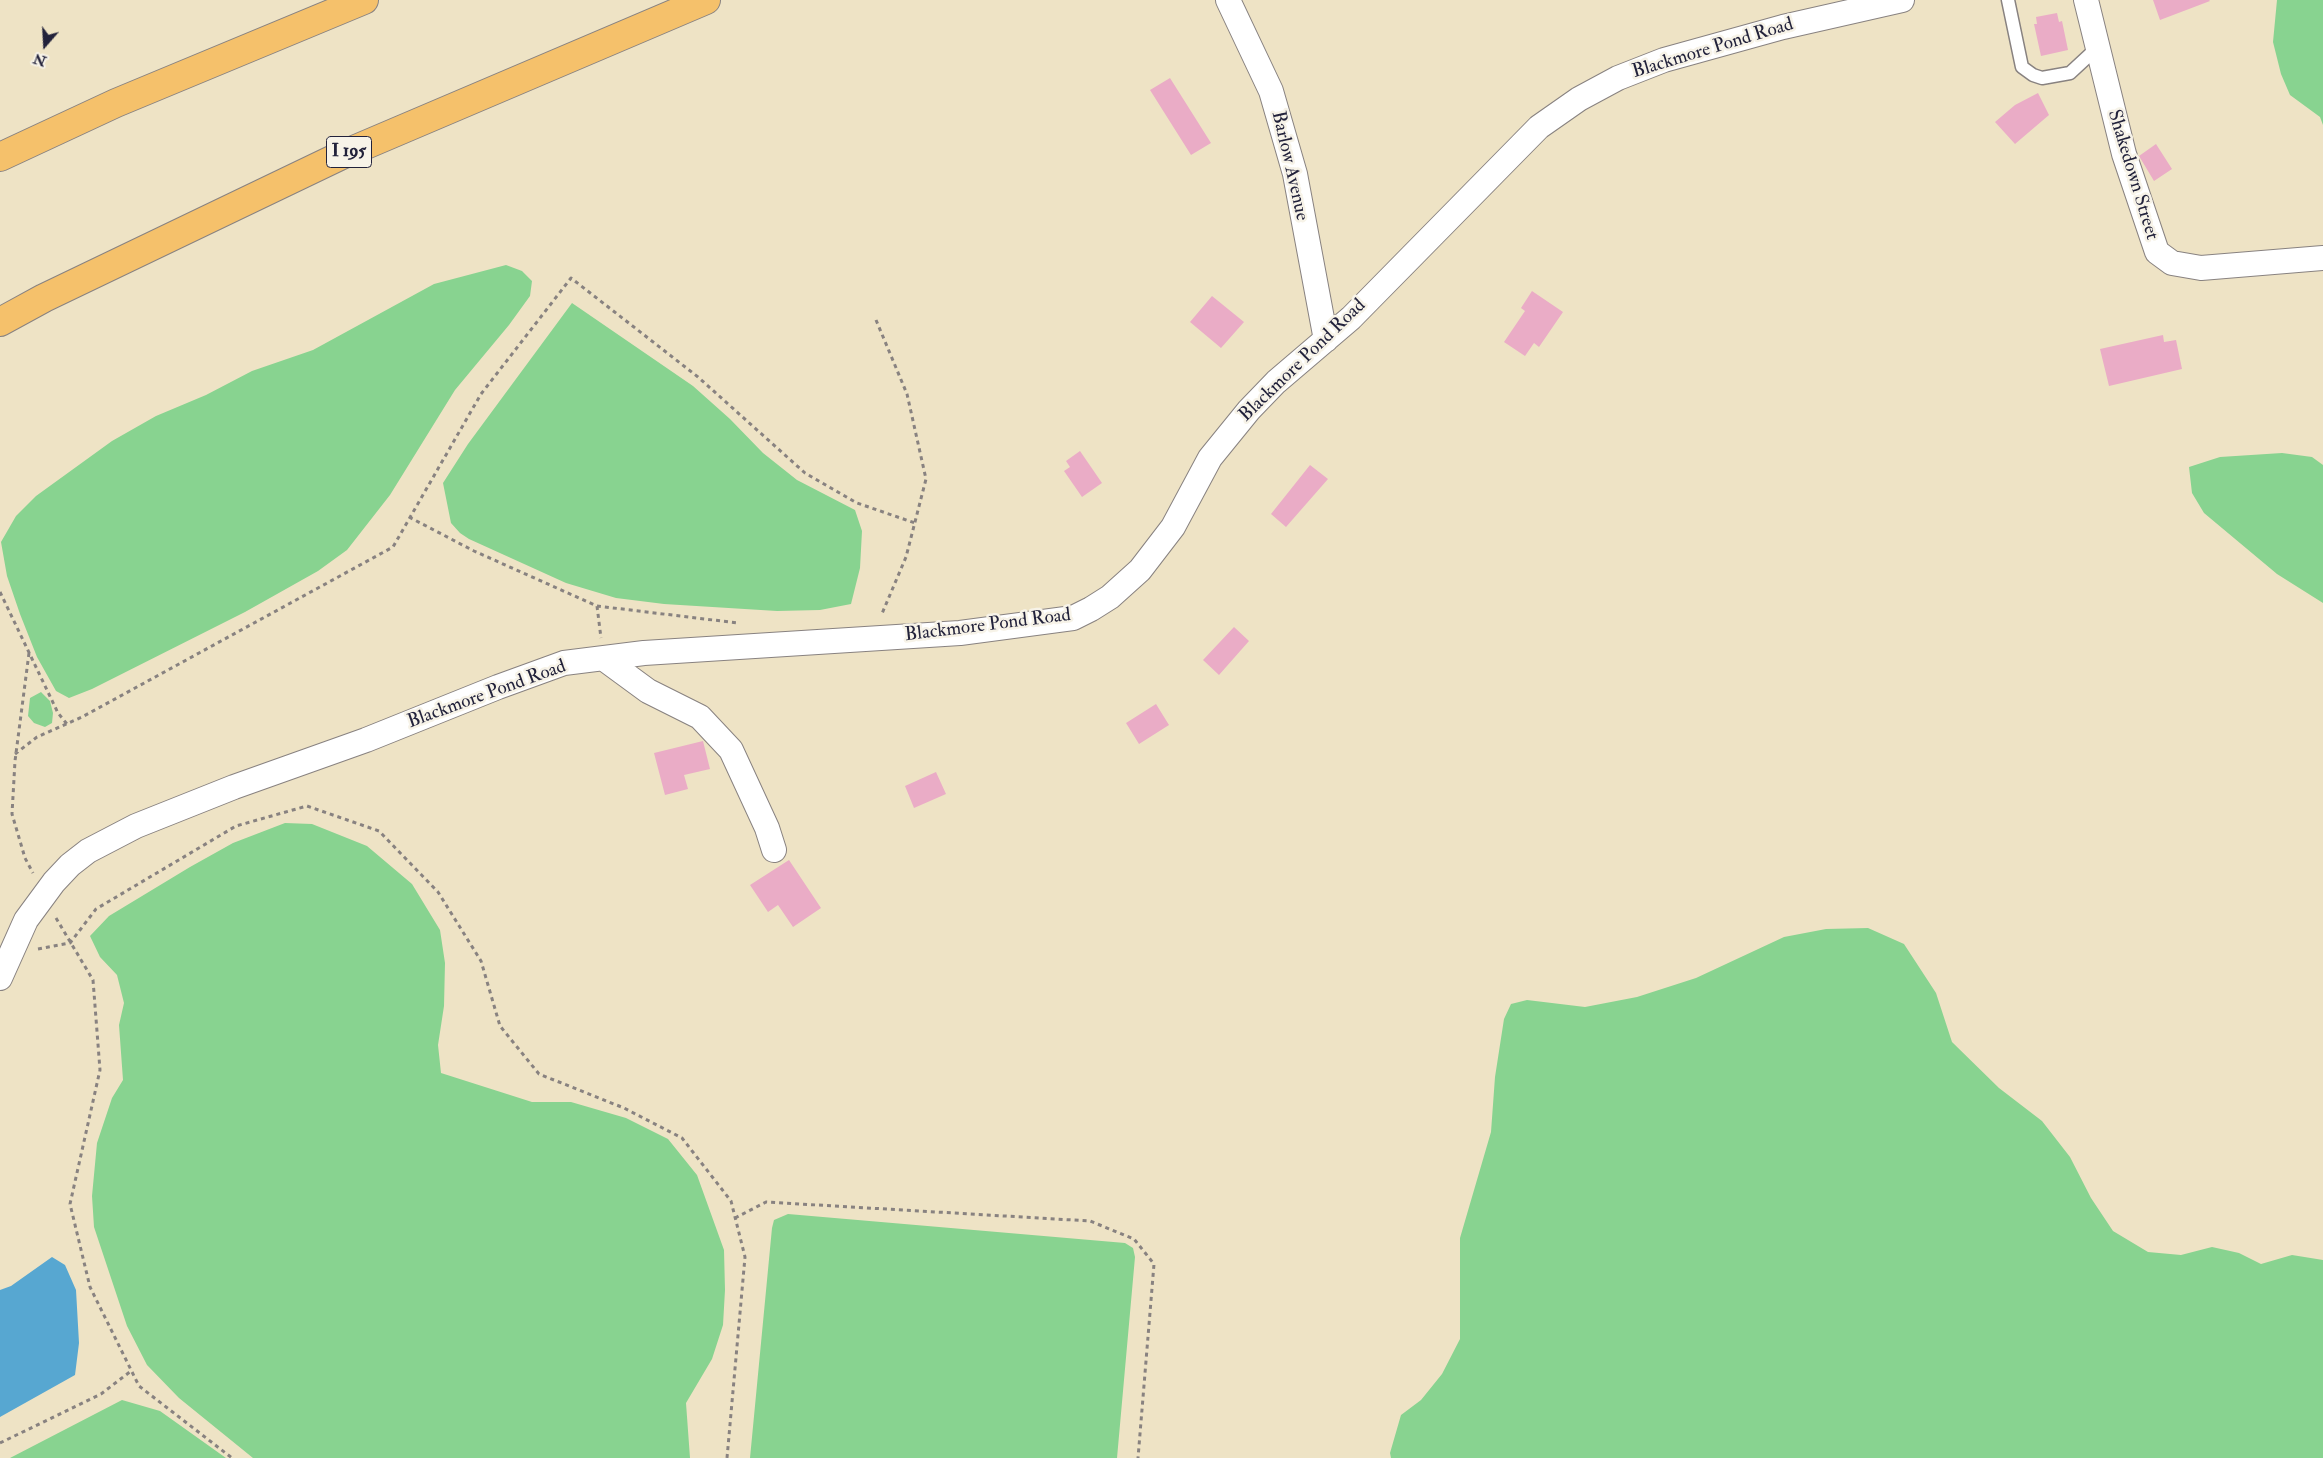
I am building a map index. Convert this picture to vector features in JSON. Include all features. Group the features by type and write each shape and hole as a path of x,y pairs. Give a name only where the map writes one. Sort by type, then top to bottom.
{"highway":[{"path":"0,157 116,103 364,0"},
{"name":"I 195","path":"0,322 44,298 342,155 706,0"}],"street":[{"name":"Barlow Avenue","path":"1228,0 1271,90 1295,174 1326,340"},
{"name":"Blackmore Pond Road","path":"0,978 26,920 70,865 88,851 136,826 234,787 366,740 498,687 564,664 654,652 960,633 1073,618 1104,601 1140,570 1173,527 1210,458 1249,410 1276,382 1351,318 1539,127 1579,99 1618,78 1664,60 1783,27 1902,0"},
{"name":"Shakedown Street","path":"2086,0 2124,154 2153,243 2163,257 2183,266 2200,268 2323,258"},
{"path":"603,658 648,691 700,717 731,750 767,828 774,850"}],"lane":[{"path":"2008,0 2022,67 2033,75 2042,78 2070,73 2097,48"}],"path":[{"path":"15,754 37,737 66,724 393,547 480,394 572,278 698,377 806,473 857,503 915,523"},
{"path":"872,638 906,557 926,479 907,394 876,320"},
{"path":"409,517 474,551 597,606 745,624"},
{"path":"0,592 58,713 66,724"},
{"path":"597,606 603,658"},
{"path":"29,653 15,754 12,814 26,858 57,921 93,980 100,1070 70,1204 90,1287 139,1386 232,1458"},
{"path":"10,956 70,942 96,909 236,826 307,806 379,831 438,892 481,961 500,1026 539,1074 624,1108 682,1138 731,1201 745,1257 727,1458"},
{"path":"735,1218 766,1202 1090,1221 1134,1238 1154,1264 1138,1458"},
{"path":"0,1443 101,1394 131,1371"}],"green space":[{"path":"2277,0 2323,0 2323,125 2320,117 2290,95 2281,74 2273,42"},
{"path":"506,265 522,271 532,281 530,296 509,325 455,390 390,495 347,550 318,571 245,612 92,689 69,698 56,691 37,657 20,614 7,576 1,542 16,516 36,496 112,441 156,416 206,395 252,371 313,350 434,284"},
{"path":"572,303 693,386 730,419 763,453 797,480 855,510 862,531 860,568 851,604 820,610 777,611 664,604 616,598 566,583 469,539 460,533 451,523 443,483 468,444"},
{"path":"2282,453 2312,457 2323,465 2323,603 2277,574 2204,513 2192,493 2189,467 2220,457"},
{"path":"41,692 50,701 53,713 52,723 45,727 34,723 28,716 30,698"},
{"path":"285,823 312,824 367,846 412,884 440,930 445,963 444,1006 438,1045 441,1073 532,1102 571,1102 626,1118 668,1139 697,1175 724,1250 725,1290 723,1325 712,1359 686,1403 690,1458 253,1458 179,1398 147,1365 127,1326 94,1227 92,1196 97,1143 112,1098 123,1080 119,1025 124,1003 117,975 100,957 90,936 109,916 190,867 233,843"},
{"path":"1868,928 1904,944 1936,993 1952,1042 1999,1088 2042,1121 2070,1157 2091,1198 2113,1231 2148,1252 2181,1255 2212,1247 2239,1253 2261,1264 2292,1255 2323,1260 2323,1458 1391,1458 1390,1453 1401,1415 1421,1400 1442,1374 1460,1339 1460,1238 1491,1132 1495,1077 1504,1019 1511,1004 1527,1000 1585,1007 1637,997 1696,978 1784,937 1826,929"},
{"path":"788,1214 1125,1243 1133,1248 1135,1257 1117,1458 750,1458 772,1228 774,1220"},
{"path":"122,1400 160,1411 226,1458 10,1458"}],"water":[{"path":"52,1257 65,1265 76,1290 79,1343 75,1375 0,1417 0,1290 11,1286"}],"building":[{"path":"2153,0 2209,0 2210,1 2160,20"},
{"path":"2057,13 2059,22 2062,21 2068,50 2041,56 2034,24 2037,24 2036,17"},
{"path":"1170,78 1211,143 1191,155 1150,90"},
{"path":"2038,93 2049,115 2015,144 1995,122 2015,105"},
{"path":"2156,144 2172,169 2154,181 2139,156"},
{"path":"1532,291 1563,312 1539,347 1534,343 1525,356 1504,342 1525,311 1521,308"},
{"path":"1212,296 1244,322 1221,348 1190,322"},
{"path":"2163,335 2164,342 2176,340 2182,369 2109,386 2100,349"},
{"path":"1080,451 1102,483 1082,497 1064,471 1070,467 1066,461"},
{"path":"1310,465 1328,479 1286,527 1271,514"},
{"path":"1234,627 1249,641 1219,675 1203,660"},
{"path":"1156,704 1169,725 1139,744 1126,723"},
{"path":"703,741 710,769 684,775 688,789 665,795 654,753"},
{"path":"936,772 946,794 914,808 905,786"},
{"path":"789,860 821,908 793,927 778,905 768,912 750,885"}]}
